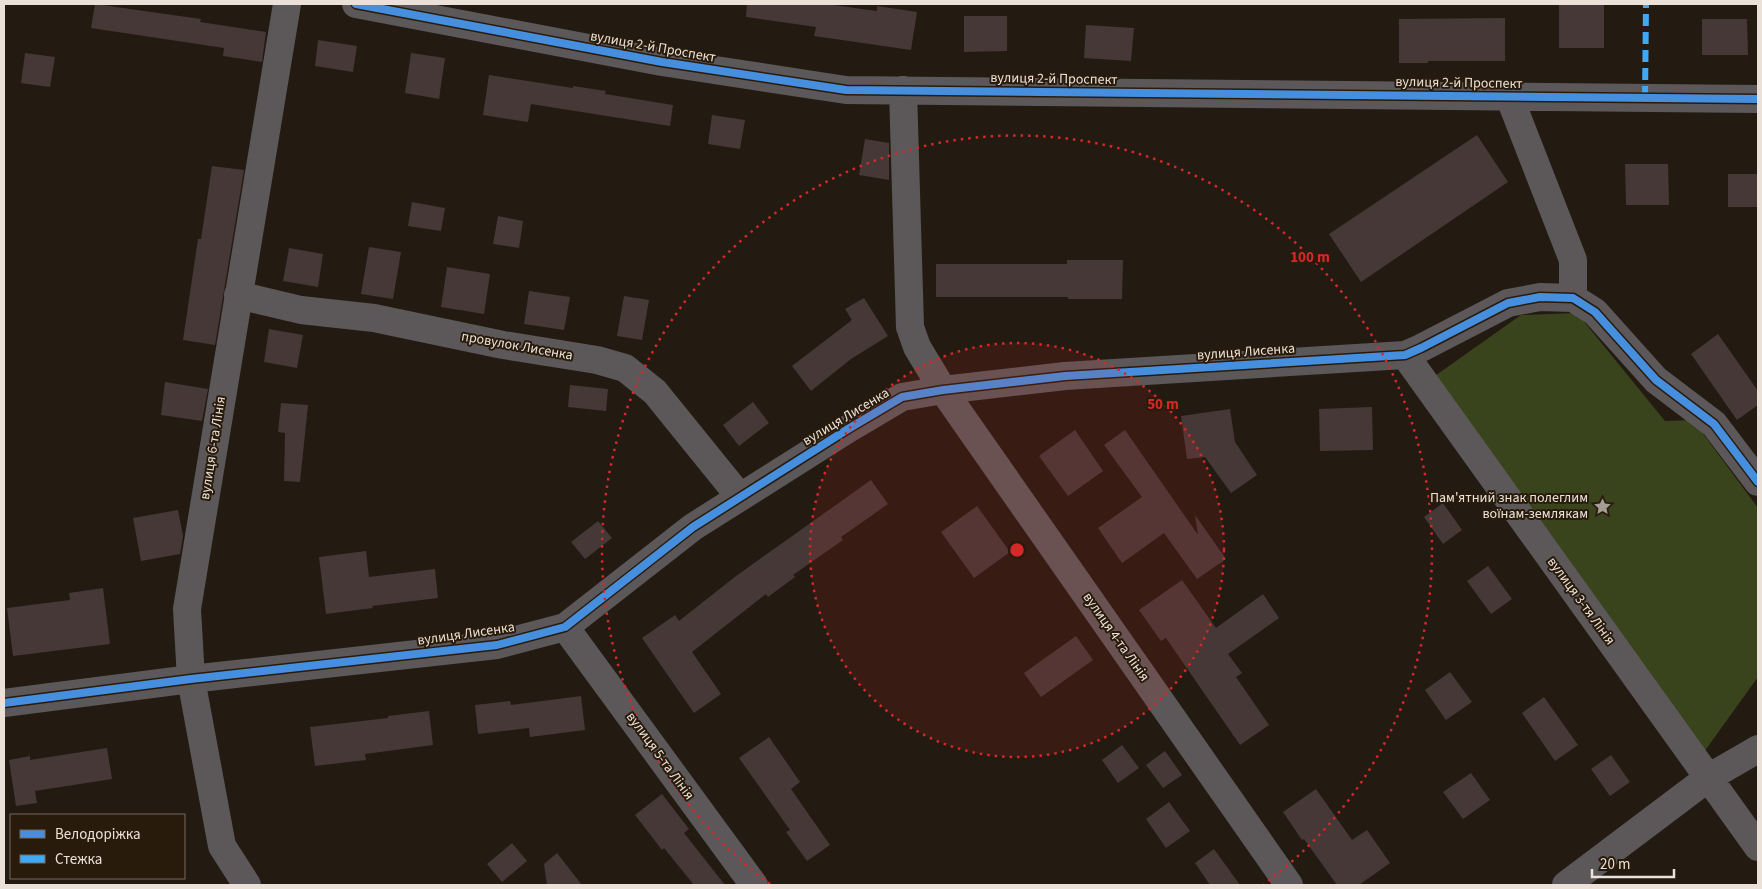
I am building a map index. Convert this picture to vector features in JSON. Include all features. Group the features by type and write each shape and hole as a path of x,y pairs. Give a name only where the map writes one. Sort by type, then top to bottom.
{"street":[{"name":"вулиця 6-та Лінія","path":"247,885 222,846 191,679 186,609 287,4"},
{"name":"вулиця 2-й Проспект","path":"356,4 662,62 846,90 1758,99"},
{"name":"вулиця 4-та Лінія","path":"903,90 910,327 917,347 943,390 1290,885"},
{"path":"1509,96 1573,260 1573,298 1595,312 1656,380 1714,424 1754,469"},
{"name":"провулок Лисенка","path":"238,296 301,310 374,318 503,345 597,360 625,368 655,392 740,497"},
{"name":"вулиця Лисенка","path":"4,703 191,679 497,645 565,627 693,527 902,397 943,390 1065,376 1405,355 1508,303 1540,297 1573,298"},
{"name":"вулиця 3-тя Лінія","path":"1405,355 1758,847"},
{"name":"вулиця 5-та Лінія","path":"565,627 754,885"},
{"path":"1566,885 1708,778 1758,749"}],"green space":[{"path":"1577,313 1665,421 1693,420 1758,508 1758,677 1704,752 1432,378 1521,315"}],"building":[{"path":"95,4 201,19 200,22 266,32 262,62 223,56 224,48 91,28"},
{"path":"747,4 826,4 877,11 877,6 917,12 911,50 814,36 816,27 746,17"},
{"path":"1559,4 1604,4 1604,48 1559,48"},
{"path":"964,16 1007,16 1007,51 964,52"},
{"path":"1505,18 1505,61 1399,63 1399,19"},
{"path":"1702,19 1747,19 1748,55 1702,55"},
{"path":"1086,25 1134,28 1131,61 1084,58"},
{"path":"318,40 357,46 353,72 315,66"},
{"path":"25,53 55,57 50,87 21,83"},
{"path":"411,53 445,58 439,99 405,93"},
{"path":"489,75 606,91 605,94 673,105 670,126 531,104 528,122 483,115"},
{"path":"712,115 745,120 740,149 708,144"},
{"path":"1477,135 1508,182 1361,282 1329,234"},
{"path":"865,139 889,143 889,180 859,175"},
{"path":"1625,164 1668,164 1669,205 1626,205"},
{"path":"212,166 244,170 215,345 183,340 198,239 201,239"},
{"path":"1728,174 1758,174 1758,207 1728,207"},
{"path":"412,202 445,208 441,231 408,226"},
{"path":"498,216 523,221 519,248 493,244"},
{"path":"369,247 401,252 393,299 361,294"},
{"path":"289,248 323,254 318,287 283,281"},
{"path":"1067,260 1123,260 1122,299 936,297 936,264 1067,264"},
{"path":"447,267 490,274 484,314 441,307"},
{"path":"529,291 570,297 564,330 524,324"},
{"path":"624,296 649,300 642,340 617,336"},
{"path":"864,298 888,336 851,359 811,391 792,366 852,320 845,309"},
{"path":"269,329 303,335 297,368 264,362"},
{"path":"1718,334 1758,391 1758,405 1737,420 1691,354"},
{"path":"165,382 208,389 202,421 161,415"},
{"path":"570,385 608,389 606,411 568,407"},
{"path":"753,402 769,423 739,446 723,425"},
{"path":"281,403 308,405 300,482 284,481 285,433 278,432"},
{"path":"1372,407 1373,450 1320,451 1319,409"},
{"path":"1230,409 1235,442 1257,475 1231,493 1205,457 1187,459 1181,416"},
{"path":"1075,430 1103,471 1068,496 1039,456"},
{"path":"1125,430 1198,535 1195,515 1226,559 1197,579 1164,533 1122,563 1098,528 1142,497 1104,445"},
{"path":"871,480 888,504 841,537 843,540 793,575 795,577 768,597 766,594 692,652 721,694 694,713 642,638 675,615 679,621 736,576"},
{"path":"1443,503 1462,530 1443,544 1424,517"},
{"path":"977,506 1010,552 974,578 941,532"},
{"path":"178,510 183,536 180,554 141,561 133,518"},
{"path":"598,521 612,538 585,559 571,542"},
{"path":"366,551 369,577 435,569 438,598 326,614 319,557"},
{"path":"1488,566 1512,599 1491,614 1467,581"},
{"path":"1182,580 1216,628 1263,594 1279,618 1228,654 1242,673 1236,677 1269,725 1240,745 1166,638 1161,641 1139,610"},
{"path":"103,588 110,644 13,656 7,608 70,600 69,593"},
{"path":"1076,636 1093,660 1041,697 1024,673"},
{"path":"1450,672 1472,702 1446,720 1425,690"},
{"path":"581,696 585,730 530,737 529,728 478,734 475,705 510,701 511,705"},
{"path":"1544,697 1578,745 1555,761 1522,713"},
{"path":"429,711 433,745 365,754 366,760 315,766 310,727"},
{"path":"769,737 800,782 791,789 830,845 807,861 786,832 790,830 739,758"},
{"path":"1122,745 1139,768 1118,783 1102,760"},
{"path":"107,748 112,779 35,791 37,803 16,806 9,760 30,756 30,760"},
{"path":"1165,751 1182,775 1163,788 1146,765"},
{"path":"1611,755 1630,782 1610,796 1591,769"},
{"path":"1471,773 1490,800 1463,819 1443,792"},
{"path":"1316,789 1352,840 1367,830 1390,863 1359,885 1337,885 1283,812"},
{"path":"662,794 689,829 684,833 725,885 694,885 664,848 662,850 635,815"},
{"path":"1169,802 1190,831 1166,848 1146,819"},
{"path":"512,843 527,861 502,882 487,864"},
{"path":"1214,849 1240,885 1210,885 1195,863"},
{"path":"557,853 582,885 547,885 544,864"}],"marked path":[{"path":"1645,98 1646,4"}],"cycle path":[{"path":"356,4 662,62 846,90 1758,99"},
{"path":"4,703 191,679 497,645 565,627 693,527 902,397 943,390 1065,376 1405,355 1508,303 1540,297 1573,298 1595,312 1656,380 1714,424 1758,482"}],"place":[{"name":"Пам'ятний знак полеглим воїнам-землякам","path":"1602,506"}]}
